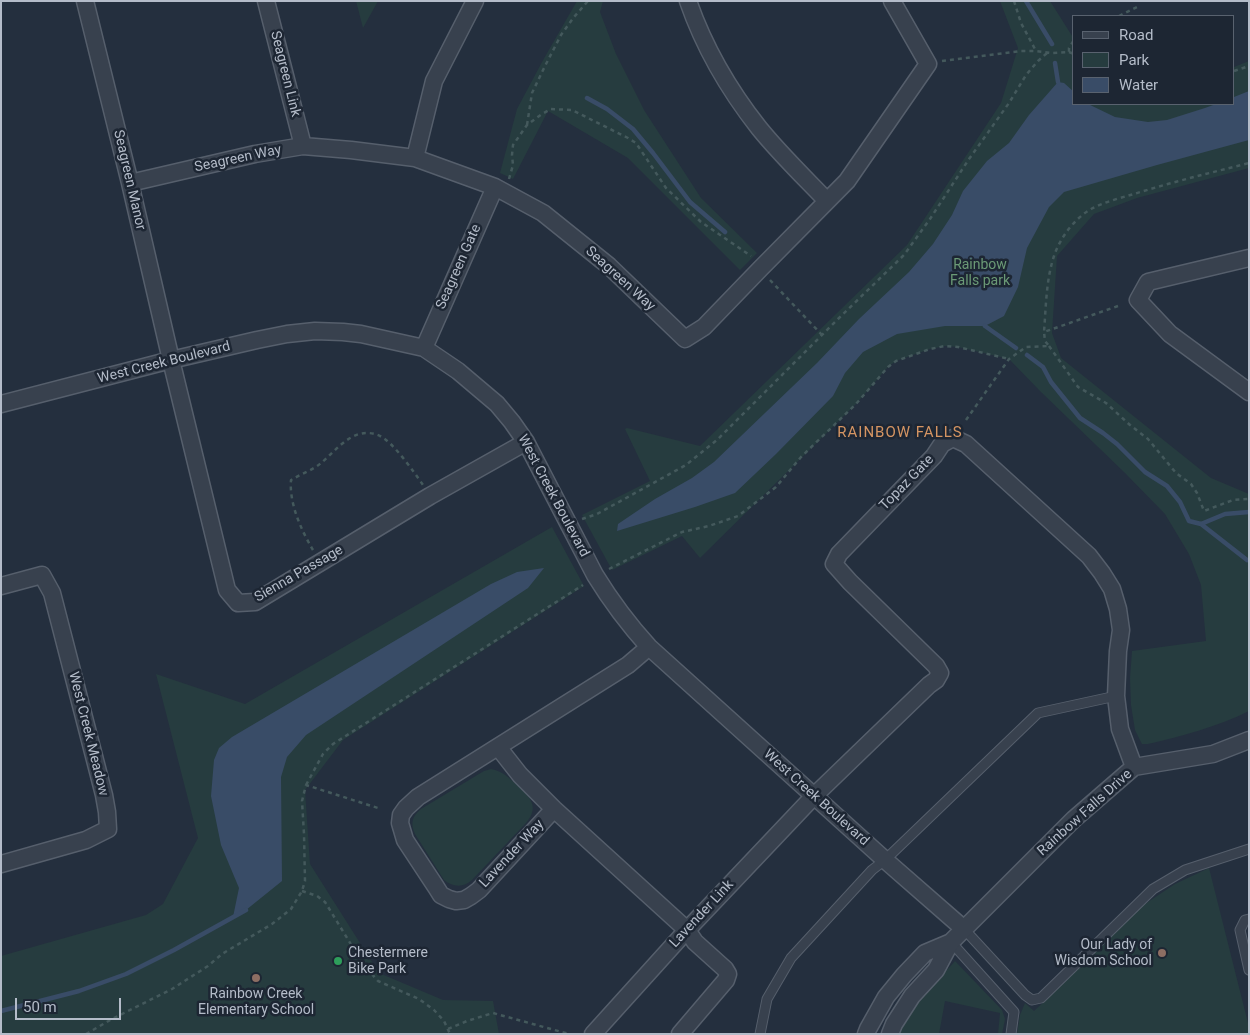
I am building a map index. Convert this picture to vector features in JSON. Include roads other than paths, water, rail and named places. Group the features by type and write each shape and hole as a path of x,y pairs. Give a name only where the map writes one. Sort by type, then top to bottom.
{"street":[{"name":"Seagreen Manor","path":"85,1 171,360"},
{"name":"Seagreen Link","path":"266,1 303,146"},
{"path":"415,158 434,81 475,1"},
{"path":"688,1 711,55 748,114 773,144 827,201"},
{"name":"Seagreen Way","path":"130,184 256,154 303,146 415,158 502,183 610,266 685,339 704,327 847,181 928,64 892,1"},
{"name":"Seagreen Gate","path":"424,348 502,183"},
{"path":"1249,258 1148,282 1138,300 1170,334 1249,392"},
{"name":"West Creek Boulevard","path":"1,404 171,360 272,337 315,331 361,334 424,348 458,371 497,404 512,422 526,442 595,575 630,626 649,647 964,929"},
{"name":"Sienna Passage","path":"171,360 227,590 238,603 255,602 430,496 526,442"},
{"name":"Topaz Gate","path":"814,796 922,691 936,680 940,673 936,666 840,573 834,564 839,554 934,456 942,444 953,438 966,444 1088,556 1112,589 1118,609 1121,630 1116,696 1120,729 1134,768"},
{"name":"West Creek Meadow","path":"1,586 42,575 52,593 104,796 108,829 86,840 1,864"},
{"name":"Lavender Way","path":"554,809 472,896 456,901 441,895 405,840 400,823 401,815 418,797 628,665 649,647"},
{"name":"Rainbow Falls Drive","path":"890,1034 894,1024 912,996 936,970 951,942 1074,820 1134,768 1213,754 1249,740"},
{"name":"Lavender Way","path":"498,747 520,775 554,809 687,930 695,942 725,969 728,974 726,980 680,1034"},
{"name":"Lavender Link","path":"593,1034 687,930 814,796"},
{"name":"Rainbow Falls Drive","path":"866,1034 886,997 904,975 925,953 951,942"}],"lane":[{"path":"760,1034 767,1000 791,958 872,870 885,860 1038,713 1116,696"},
{"path":"964,929 1025,995 1032,1000 1041,998 1153,889 1185,870 1249,849"},
{"path":"1249,919 1245,920 1240,930 1249,970"},
{"path":"951,942 1014,1012 1010,1034"}],"water":[{"path":"1058,82 1064,83 1072,90 1072,105 1090,105 1115,117 1148,122 1167,120 1213,105 1235,105 1235,97 1249,91 1249,140 1064,192 1049,207 1027,248 1018,287 1004,316 985,326 945,326 897,334 863,352 845,373 833,396 735,493 617,531 618,524 655,499 692,478 714,462 909,272 933,244 952,215 963,191 987,161 1009,143 1029,115"},
{"path":"544,568 528,588 306,735 287,757 281,777 282,881 246,910 233,917 239,888 221,845 211,796 214,760 219,748 232,737 491,584 517,572"}],"waterway":[{"path":"1026,1 1052,44"},
{"path":"1055,63 1058,82"},
{"path":"587,98 607,109 633,129 690,202 725,232"},
{"path":"985,326 1016,348"},
{"path":"1027,355 1043,367 1051,382 1080,418 1117,444 1145,472 1167,486 1180,502 1189,521 1201,524 1225,514 1249,512"},
{"path":"1201,524 1247,560"},
{"path":"1,1011 79,991 126,974 246,910"}],"place":[{"name":"Our Lady of Wisdom School","path":"1162,953"},
{"name":"Chestermere Bike Park","path":"338,961"},
{"name":"Rainbow Creek Elementary School","path":"256,978"}],"district":[{"name":"RAINBOW FALLS","path":"900,433"}],"park label":[{"name":"Rainbow Falls park","path":"980,274"}]}
